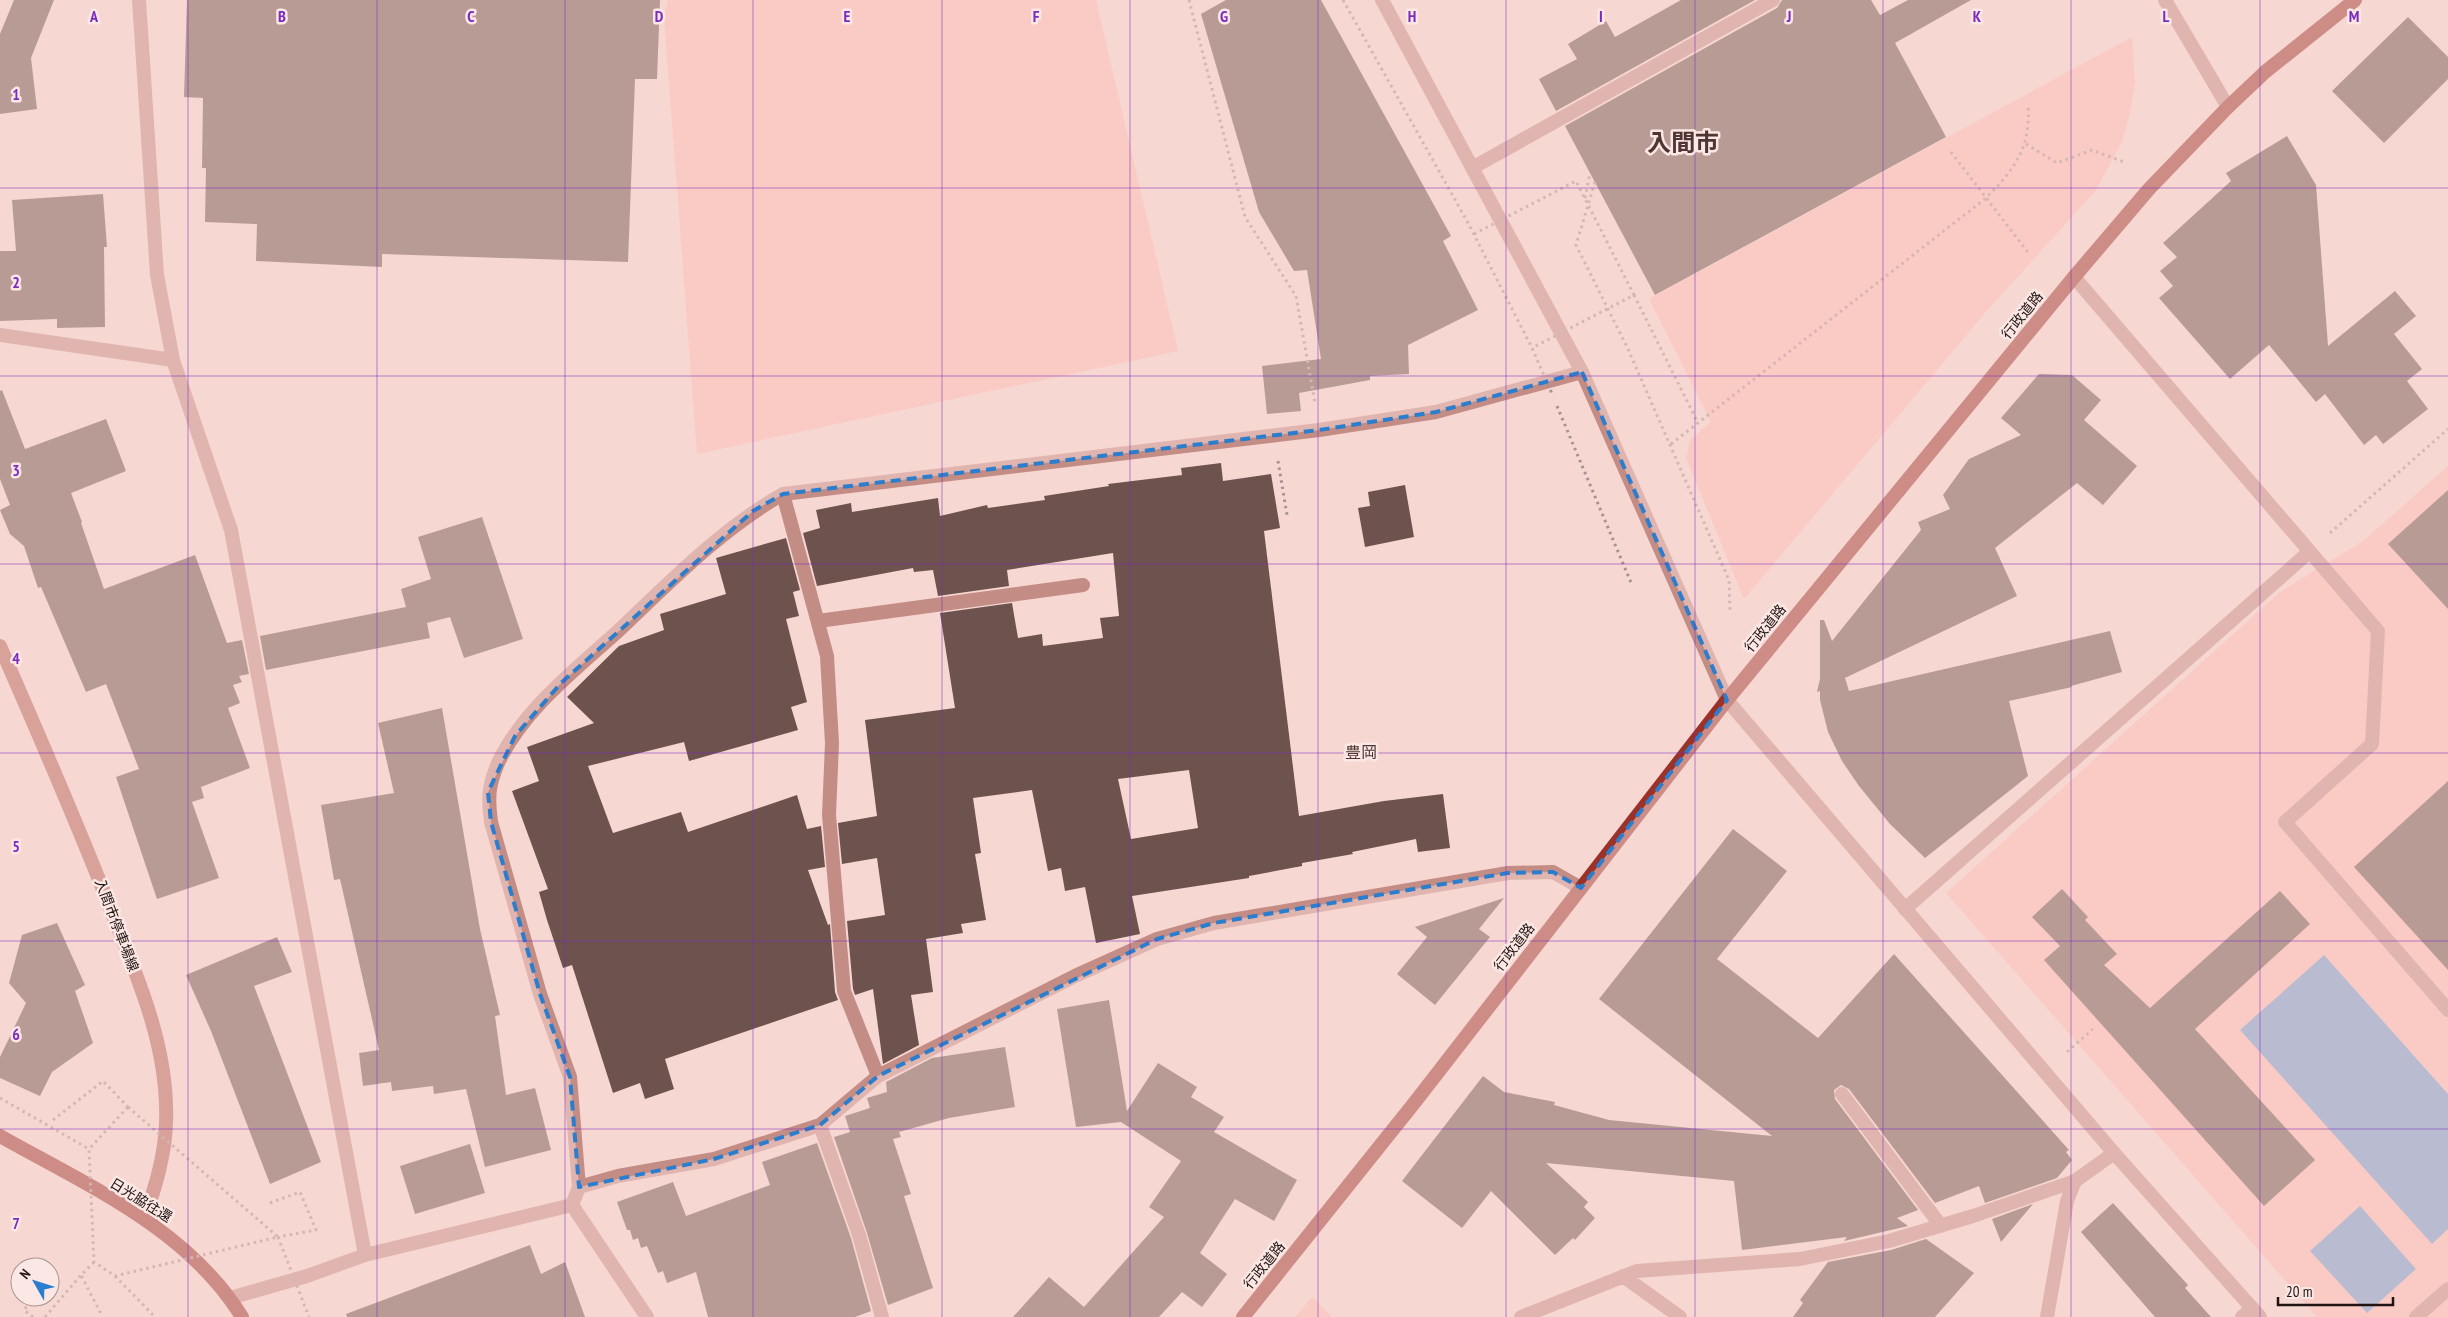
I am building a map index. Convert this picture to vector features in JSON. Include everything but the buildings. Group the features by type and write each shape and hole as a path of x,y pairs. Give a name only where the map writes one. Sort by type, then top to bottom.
{"highway":[{"name":"行政道路","path":"1243,1317 1415,1102 1726,700 2074,277 2149,189 2228,106 2280,60 2355,0"},
{"name":"日光脇往還","path":"0,1136 145,1218 189,1252 230,1298 242,1317"}],"main road":[{"name":"入間市停車場線","path":"0,646 96,870 149,1007 163,1075 166,1122 161,1167 145,1218"}],"street":[{"path":"139,0 157,275 173,360 231,530 366,1255"},
{"path":"1382,0 1582,372 1726,700 2251,1314"},
{"path":"1472,168 1773,0"},
{"path":"2165,0 2228,106"},
{"path":"2074,277 2378,631 2372,744 2285,822 2448,1010"},
{"path":"0,335 173,360"},
{"path":"572,1205 579,1187 570,1078 540,994 499,851 491,822 488,792 498,763 515,736 561,683 664,588 753,511 783,494 1273,436 1436,412 1582,372"},
{"path":"783,494 827,656 832,743 829,815 844,991 878,1076"},
{"path":"1905,909 2309,552"},
{"path":"818,620 1083,585"},
{"path":"579,1187 618,1176 714,1159 820,1125 878,1076 1075,976 1148,943 1214,923 1508,874 1553,872 1581,888"},
{"path":"1842,1094 1941,1226"},
{"path":"820,1125 859,1235 882,1317"},
{"path":"1521,1317 1637,1271 1800,1259 1889,1242 1974,1216 2075,1181 2114,1153"},
{"path":"2047,1317 2067,1201 2075,1181"},
{"path":"230,1298 307,1276 366,1255 572,1205"},
{"path":"572,1205 647,1317"},
{"path":"1623,1276 1680,1317"},
{"path":"2416,1317 2448,1289"}],"path":[{"path":"1189,0 1245,217 1296,296 1319,430"},
{"path":"1343,0 1467,221 1532,348 1632,584"},
{"path":"1671,444 1986,198 2016,163 2026,144 2030,124 2028,105"},
{"path":"2026,144 2058,163 2092,150 2124,162"},
{"path":"1950,152 2030,255"},
{"path":"1585,198 1590,173"},
{"path":"1474,234 1576,181 1698,423"},
{"path":"1595,182 1576,245 1628,349 1729,580 1730,610"},
{"path":"1532,348 1634,296"},
{"path":"2309,552 2448,428"},
{"path":"1273,436 1287,515"},
{"path":"2067,1052 2092,1029"},
{"path":"53,1120 103,1081 128,1107 278,1237 308,1317"},
{"path":"0,1098 89,1149"},
{"path":"45,1317 94,1262 89,1149 128,1107"},
{"path":"115,1276 278,1237 298,1235 316,1230 300,1192 270,1203"},
{"path":"94,1262 115,1276 155,1317"},
{"path":"81,1275 101,1314"},
{"path":"26,1307 24,1310 33,1317"}],"highlighted area":[{"path":"1582,372 1727,700 1581,888 1553,872 1508,873 1214,923 1157,939 878,1076 820,1125 714,1159 579,1187 570,1077 540,994 491,822 488,792 515,736 561,683 753,511 783,494 1319,430 1436,412"}],"shaded area":[{"path":"668,0 1096,0 1178,351 697,454 664,17"},
{"path":"2132,37 2135,83 2130,112 2122,142 2096,190 1985,313 1744,599 1686,458 1690,440 1711,422 1649,299"},
{"path":"2448,466 2448,1317 2317,1317 1946,893 2280,592 2363,541"},
{"path":"1312,1297 1332,1317 1295,1317"}],"water":[{"path":"2324,955 2448,1094 2448,1229 2432,1244 2240,1030"},
{"path":"2360,1206 2416,1269 2367,1313 2310,1251"}],"district":[{"name":"入間市","path":"1683,142"},
{"name":"豊岡","path":"1361,752"}]}
